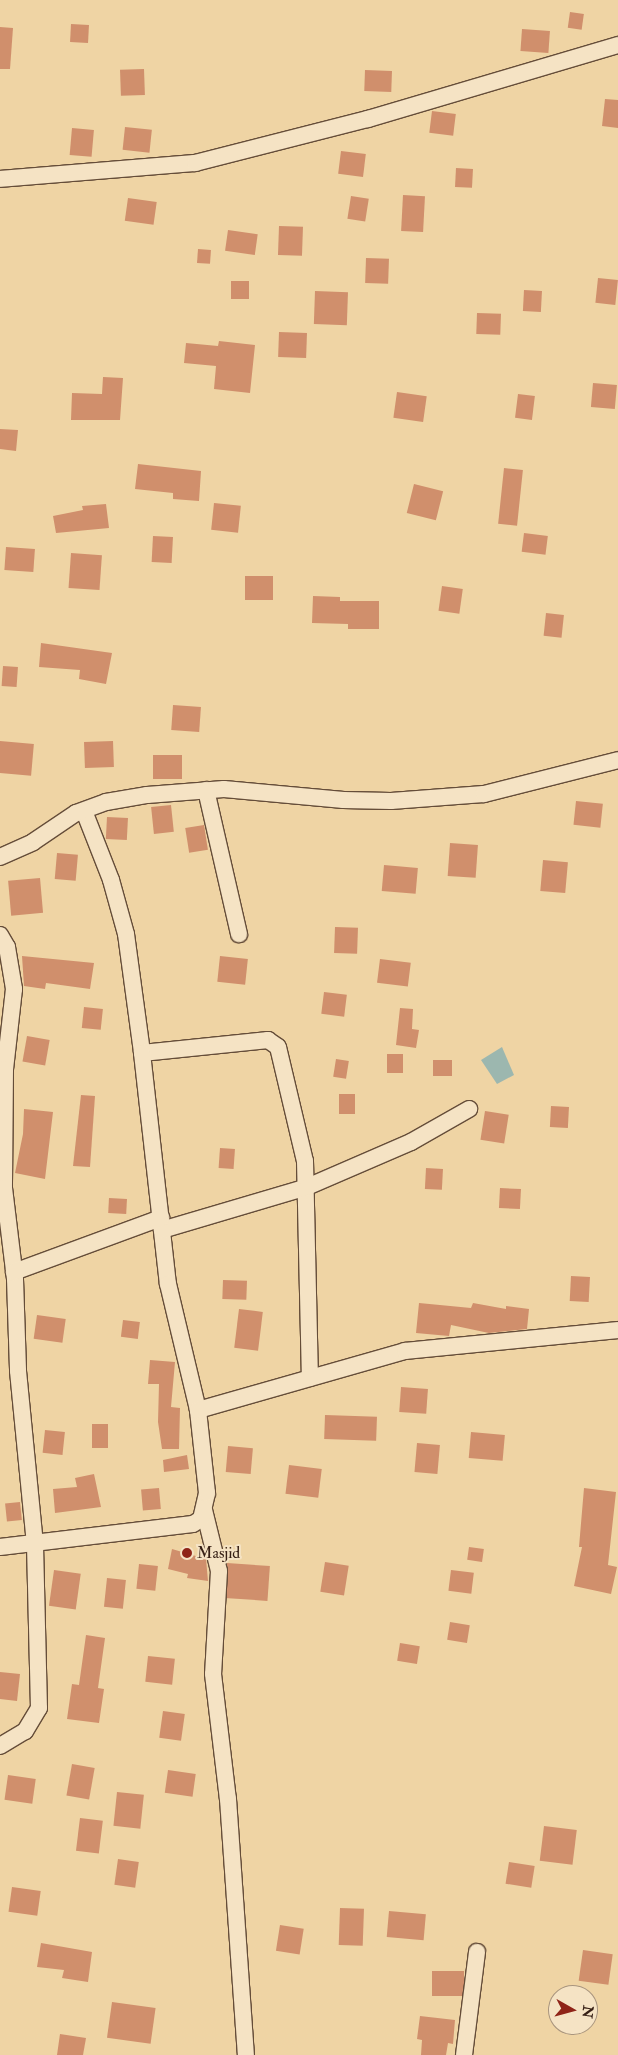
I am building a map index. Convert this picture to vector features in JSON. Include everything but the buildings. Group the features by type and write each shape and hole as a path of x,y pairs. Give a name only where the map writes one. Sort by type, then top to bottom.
{"street":[{"path":"0,178 195,164 368,119 618,46"},
{"path":"1,855 84,811 106,802 147,795 206,790 271,791 343,800 381,801 484,794 618,760"},
{"path":"206,790 239,934"},
{"path":"0,1547 35,1545 192,1524 201,1519 207,1493 198,1410 168,1284 142,1053 126,934 111,880 84,811"},
{"path":"0,935 7,946 14,988 5,1069 4,1188 14,1272 18,1370 35,1545 39,1708 26,1730 0,1746"},
{"path":"142,1053 268,1040 278,1047 305,1161 310,1378"},
{"path":"14,1272 162,1224 306,1187 411,1142 469,1109"},
{"path":"198,1410 405,1351 618,1330"},
{"path":"204,1510 219,1571 214,1674 228,1799 246,2055"},
{"path":"464,2055 477,1952"}],"water":[{"path":"502,1047 514,1075 497,1084 481,1060"}],"place":[{"name":"Masjid","path":"187,1553"}]}
